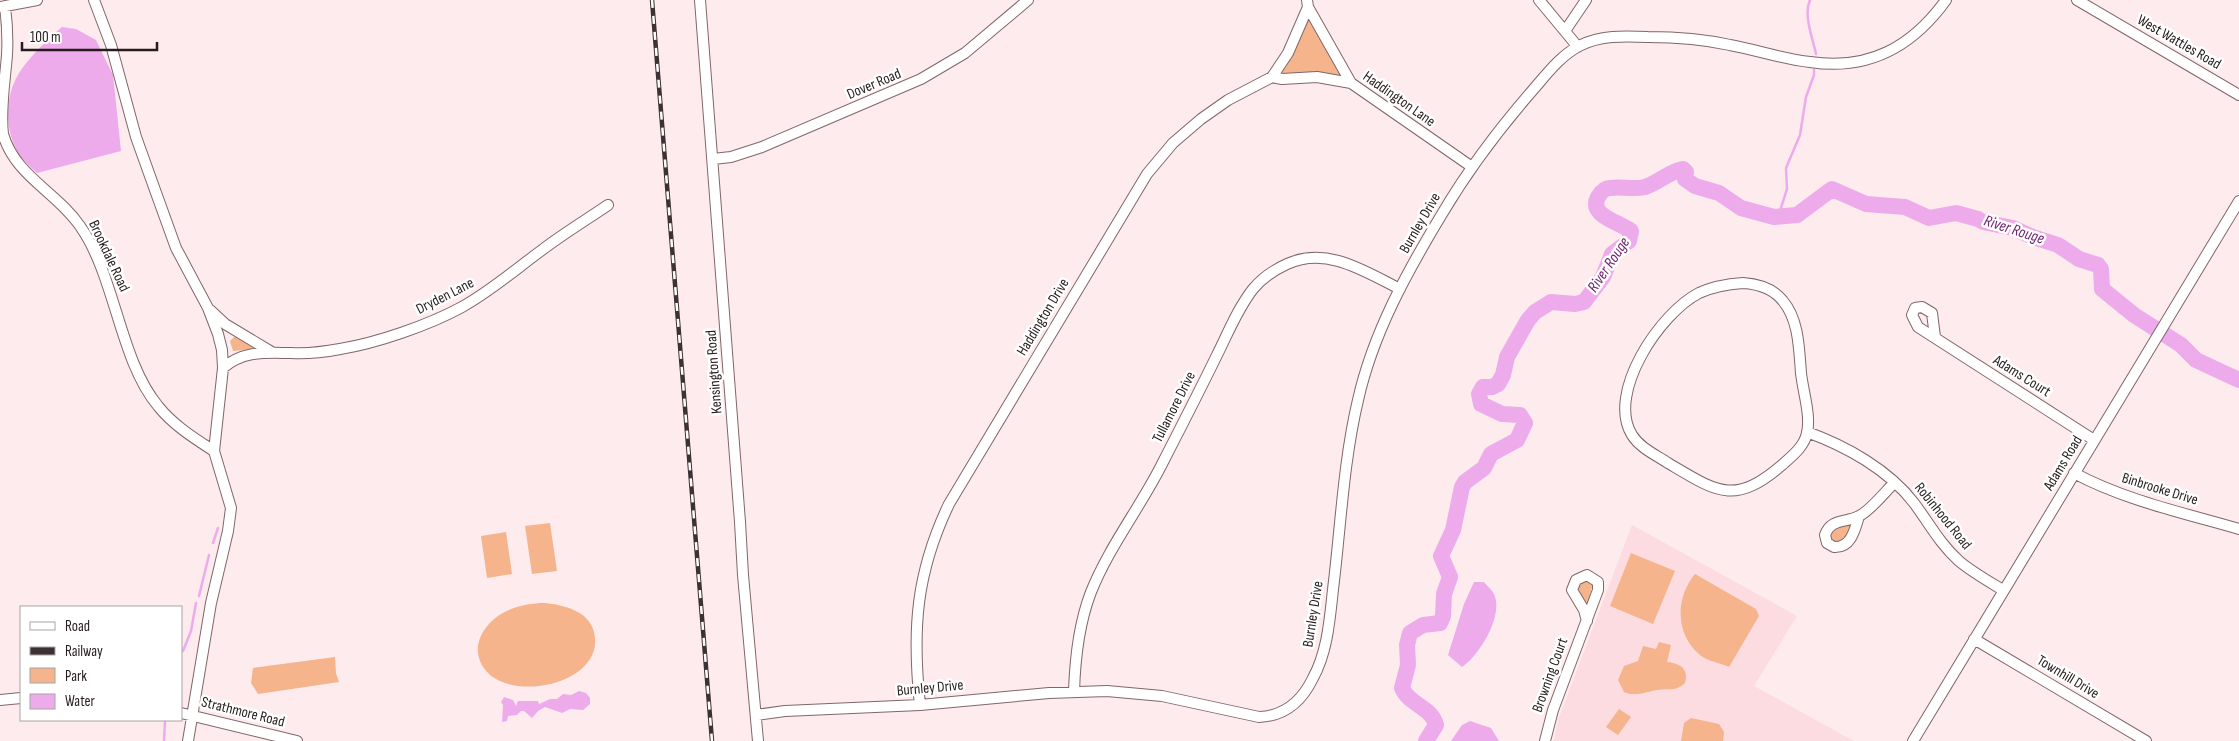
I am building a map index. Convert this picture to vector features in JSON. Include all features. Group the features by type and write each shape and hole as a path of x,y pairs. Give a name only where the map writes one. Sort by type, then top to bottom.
{"street":[{"path":"3,6 37,0"},
{"path":"94,0 111,45 136,137 176,248 208,308 218,334 223,368 214,451 231,508 228,531 211,603 188,741"},
{"name":"Kensington Road","path":"700,0 743,575 758,741"},
{"name":"Dover Road","path":"713,159 731,157 762,147 909,86 966,53 1028,0"},
{"path":"1539,0 1578,47"},
{"path":"1565,31 1586,0"},
{"name":"Burnley Drive","path":"756,715 785,711 920,705 1074,692 1108,691 1146,694 1259,717 1273,716 1283,712 1303,694 1313,678 1320,661 1328,629 1348,461 1358,401 1382,325 1434,227 1472,167 1514,112 1563,57 1578,47 1608,37 1680,38 1730,45 1794,60 1839,64 1871,58 1902,45 1928,23 1946,0"},
{"name":"West Wattles Road","path":"2078,0 2239,95"},
{"path":"1308,4 1351,83"},
{"name":"Haddington Drive","path":"920,705 915,643 921,582 933,540 949,504 1113,229 1161,156 1206,115 1228,100 1272,77 1288,53 1308,4"},
{"name":"Brookdale Road","path":"3,6 8,30 7,56 0,111 2,132 8,149 16,162 71,214 84,231 100,267 135,365 150,396 164,414 178,427 214,451"},
{"name":"Haddington Lane","path":"1272,77 1282,79 1317,78 1351,83 1472,167"},
{"name":"Adams Road","path":"1913,741 2239,201"},
{"name":"Dryden Lane","path":"223,368 239,356 271,352 292,354 341,349 398,333 441,317 462,307 492,288 561,236 608,205"},
{"name":"Tullamore Drive","path":"1074,692 1082,626 1086,608 1097,579 1160,468 1236,318 1254,289 1273,271 1288,264 1301,259 1324,258 1347,263 1400,289"},
{"path":"1732,284 1760,286 1778,295 1793,319 1798,339 1807,432 1802,445 1795,454 1762,481 1740,491 1719,489 1673,466 1636,441 1626,419 1624,404 1626,391 1633,373 1656,334 1670,316 1690,299 1710,289 1732,284"},
{"name":"Dryden Lane","path":"208,308 225,324 271,352"},
{"name":"Adams Court","path":"1935,337 2094,440"},
{"name":"Robinhood Road","path":"1807,432 1849,450 1894,483 1914,503 1936,537 1958,560 2003,590"},
{"name":"Binbrooke Drive","path":"2074,472 2107,488 2239,528"},
{"path":"1859,516 1894,483"},
{"name":"Browning Court","path":"1545,741 1552,710 1587,621"},
{"name":"Townhill Drive","path":"1974,639 2146,741"},
{"path":"0,700 20,698"},
{"name":"Strathmore Road","path":"182,713 296,741"}],"shaded area":[{"path":"1632,525 1797,616 1754,686 1854,741 1554,741 1558,720"}],"green space":[{"path":"1310,20 1340,75 1281,73 1299,41 1307,21"},
{"path":"235,336 255,347 254,349 233,351 230,341"},
{"path":"550,523 557,571 532,574 525,526"},
{"path":"1853,523 1845,539 1836,544 1829,538 1833,528"},
{"path":"506,532 512,574 487,578 481,536"},
{"path":"1631,553 1675,571 1653,624 1610,606"},
{"path":"1695,574 1756,609 1759,616 1729,667 1700,655 1686,637 1682,626 1681,605 1688,584"},
{"path":"1587,580 1593,584 1588,602 1586,603 1578,590 1580,583"},
{"path":"545,603 575,610 587,619 591,625 594,632 594,651 584,667 567,678 547,685 525,687 505,683 489,674 479,658 478,647 481,636 490,622 504,612 520,606"},
{"path":"1659,642 1671,645 1667,662 1683,668 1686,674 1685,683 1675,689 1637,694 1624,692 1618,680 1624,666 1638,661 1643,646 1656,649"},
{"path":"335,657 336,673 339,682 258,694 251,683 253,668"},
{"path":"1619,709 1631,717 1618,735 1606,727"},
{"path":"1691,718 1719,724 1724,732 1723,741 1681,741 1684,723"}],"water":[{"path":"62,27 76,29 96,40 113,75 121,151 37,173 20,156 11,137 8,116 10,94 13,84 27,62"},
{"path":"1474,582 1484,582 1493,592 1496,613 1483,644 1462,667 1448,655 1464,604"},
{"path":"579,691 586,693 590,698 590,704 583,710 570,709 562,713 545,707 532,718 524,711 521,711 517,715 508,716 507,721 502,722 503,705 501,702 504,697 513,700 516,706 518,701 538,701 539,704 550,699 557,699 563,694 571,695"},
{"path":"1470,721 1491,728 1499,741 1451,741 1462,725"}],"waterway":[{"path":"1810,0 1808,20 1816,54"},
{"path":"1778,217 1787,189 1786,168 1800,135 1806,97 1814,70"},
{"name":"River Rouge","path":"1426,741 1436,725 1434,719 1405,694 1402,688 1408,665 1407,645 1410,633 1423,625 1440,623 1443,616 1444,594 1450,577 1441,556 1453,530 1462,487 1465,482 1484,468 1491,454 1517,440 1525,423 1520,415 1502,414 1481,404 1479,394 1483,387 1492,387 1498,384 1503,375 1507,357 1528,320 1535,312 1551,302 1575,304 1584,302 1603,277 1612,254 1629,241 1631,231 1607,218 1597,209 1598,197 1606,189 1645,187 1673,172 1683,169 1686,172 1685,179 1695,186 1719,193 1741,208 1774,217 1797,215 1832,189 1866,204 1905,207 1929,218 1956,213 1983,222 2013,228 2058,245 2079,259 2098,265 2101,269 2102,289 2134,315 2181,345 2196,360 2239,380"},
{"path":"213,543 218,528"},
{"path":"199,596 209,555"},
{"path":"183,651 191,631 196,603"},
{"path":"164,741 165,721"}],"railway":[{"path":"652,0 712,741"}]}
